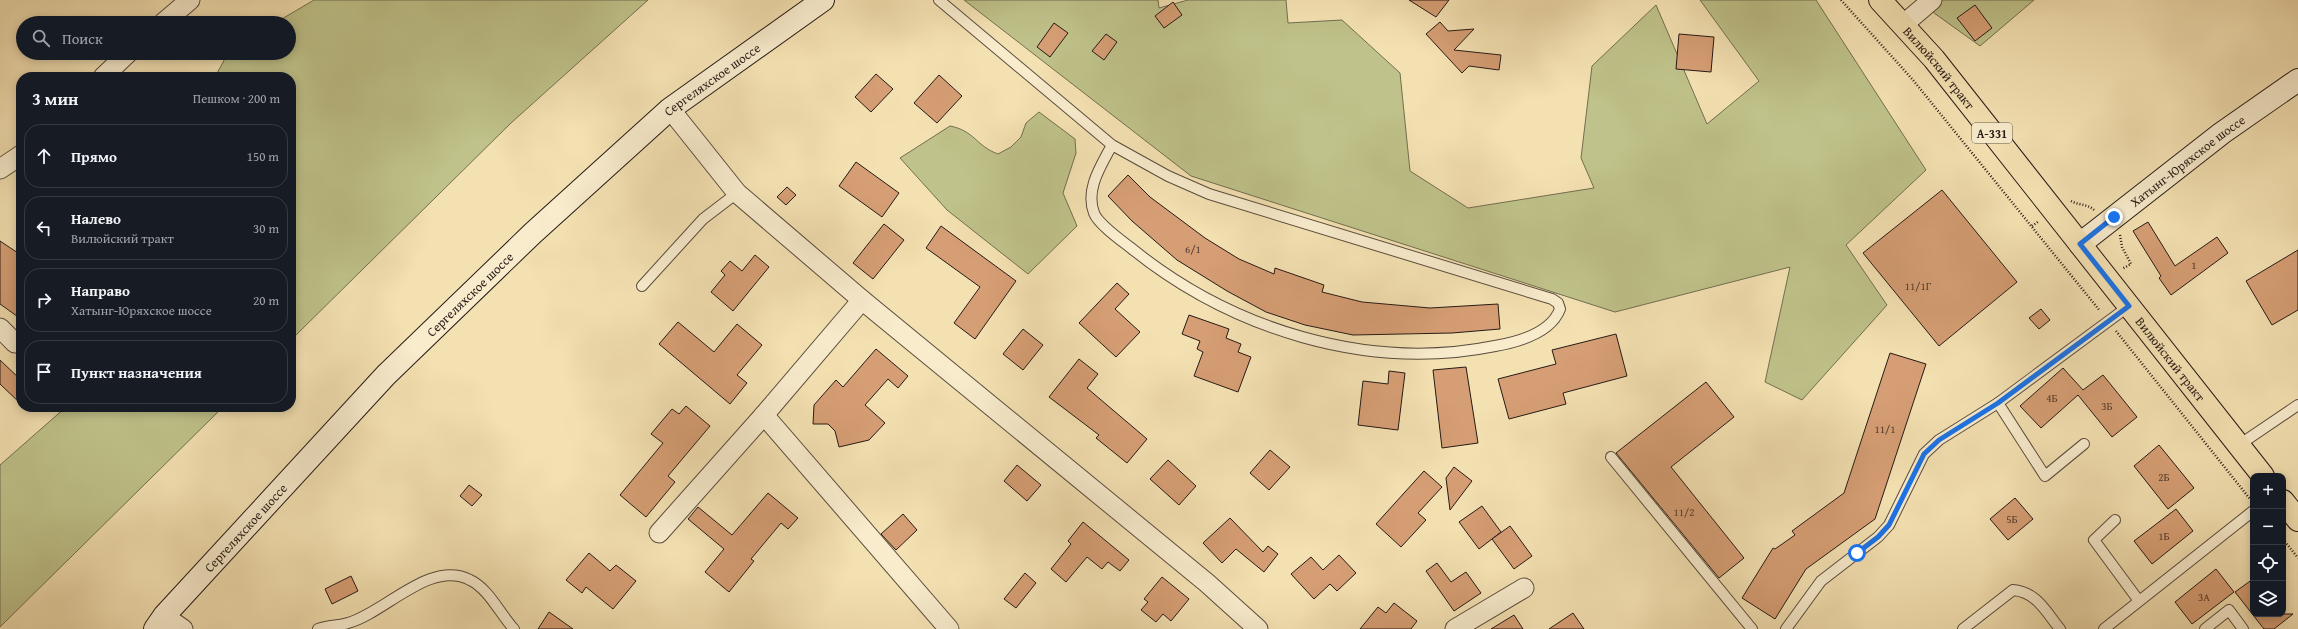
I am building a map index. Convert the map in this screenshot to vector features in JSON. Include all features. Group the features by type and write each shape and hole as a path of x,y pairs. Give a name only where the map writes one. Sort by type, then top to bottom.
{"main road":[{"name":"Сергеляхское шоссе","path":"159,622 386,375 533,233 670,109 823,0"},
{"name":"Вилюйский тракт","path":"1880,0 1904,24 1934,59 2261,473"},
{"name":"Хатынг-Юряхское шоссе","path":"2080,244 2222,133 2298,80"},
{"path":"2286,505 2298,520"}],"street":[{"path":"171,16 190,0"},
{"path":"1904,24 1932,0"},
{"path":"107,72 120,60"},
{"path":"670,109 737,192 862,300 1070,468 1208,583 1258,629"},
{"path":"0,169 16,158"},
{"path":"659,534 764,415 862,300"},
{"path":"0,328 15,343"},
{"path":"764,415 949,629"},
{"path":"1455,629 1524,588"},
{"path":"159,622 183,629"}],"lane":[{"path":"939,0 1112,145 1168,176 1209,194 1552,299 1558,303 1560,309 1546,328 1510,343 1453,352 1387,353 1333,344 1283,332 1224,308 1177,283 1113,234 1094,214 1091,192 1097,172 1112,145"},
{"path":"642,286 703,219 737,192"},
{"path":"1786,629 1821,581 1878,537 1889,525 1924,454 1939,440 1998,403 2129,306"},
{"path":"1998,403 2044,476 2084,444"},
{"path":"2239,445 2298,405"},
{"path":"1611,457 1752,629"},
{"path":"2104,629 2250,513"},
{"path":"2115,520 2094,540 2139,601"},
{"path":"318,629 348,623 373,612 414,586 435,577 454,574 470,580 485,591 514,629"},
{"path":"1963,629 2013,590 2025,591 2033,596 2060,629"},
{"path":"2205,629 2229,610 2243,629"}],"path":[{"path":"1840,0 1913,80 2109,321 2250,498"},
{"path":"2286,543 2298,558"}],"green space":[{"path":"314,0 648,0 511,123 296,335 296,72 218,72 224,60 296,60 296,16 287,16"},
{"path":"964,0 1158,0 1159,8 1188,0 1286,0 1288,23 1342,20 1400,73 1410,171 1468,208 1594,188 1581,158 1592,66 1656,5 1707,124 1759,81 1700,0 1816,0 1926,170 1846,245 1887,305 1802,400 1765,382 1790,267 1615,312 1191,176"},
{"path":"1916,0 2034,0 1980,46"},
{"path":"1039,112 1075,139 1076,153 1063,193 1077,226 1028,274 947,210 900,158 950,126 965,131 985,147 998,154 1011,147 1021,137 1026,123"},
{"path":"60,412 218,412 0,627 0,465"}],"building":[{"path":"1409,0 1449,0 1436,17"},
{"path":"1173,2 1182,15 1164,28 1155,16"},
{"path":"1975,5 1992,28 1975,41 1957,18"},
{"path":"1440,22 1448,31 1474,29 1454,50 1501,55 1499,70 1469,66 1462,73 1426,34"},
{"path":"1054,23 1068,33 1050,57 1037,47"},
{"path":"1106,34 1117,42 1104,60 1092,51"},
{"path":"1679,34 1714,37 1711,72 1676,69"},
{"path":"876,74 893,89 871,112 855,97"},
{"path":"939,75 962,96 937,123 914,103"},
{"path":"856,162 899,193 882,217 839,186"},
{"path":"1128,175 1150,197 1205,238 1239,259 1274,274 1275,268 1324,285 1322,292 1362,302 1430,308 1498,304 1500,329 1452,333 1353,335 1305,325 1266,312 1227,291 1177,260 1132,221 1108,196"},
{"path":"787,187 796,195 786,205 777,197"},
{"path":"1942,190 2017,282 1939,346 1863,253"},
{"path":"2148,222 2175,266 2217,237 2228,253 2171,295 2159,278 2161,276 2133,231"},
{"path":"884,224 904,240 873,279 853,263"},
{"path":"941,226 1016,281 975,339 954,323 980,287 926,248"},
{"path":"0,241 16,252 16,315 0,304"},
{"path":"2298,250 2298,310 2272,325 2246,281"},
{"path":"755,255 769,267 733,311 711,292 725,275 721,271 730,261 742,271"},
{"path":"1117,283 1129,294 1115,309 1140,332 1116,357 1079,323"},
{"path":"2041,309 2050,320 2039,329 2029,318"},
{"path":"1189,315 1229,329 1226,338 1241,344 1238,352 1251,357 1238,392 1194,376 1203,352 1197,349 1200,341 1182,334"},
{"path":"678,322 714,352 737,324 762,345 737,375 747,383 730,404 659,344"},
{"path":"1023,329 1043,345 1023,370 1003,354"},
{"path":"1616,334 1627,376 1563,393 1566,404 1509,419 1498,379 1556,364 1552,350"},
{"path":"876,349 908,376 898,388 888,379 865,405 885,423 869,440 839,447 835,431 828,424 813,424 814,405 836,380 843,387"},
{"path":"1890,353 1926,364 1875,519 1806,569 1775,619 1742,598 1773,548 1775,549 1795,535 1792,531 1844,493"},
{"path":"1079,359 1098,374 1087,388 1147,439 1127,463 1096,438 1099,435 1049,397"},
{"path":"0,360 16,375 16,399 0,384"},
{"path":"1466,367 1478,443 1442,448 1433,370"},
{"path":"2063,368 2083,390 2103,375 2137,417 2112,437 2078,395 2041,428 2020,406"},
{"path":"1389,371 1405,373 1398,430 1358,425 1363,381 1388,384"},
{"path":"1706,382 1734,417 1671,467 1744,558 1719,578 1616,453"},
{"path":"686,406 710,426 668,476 675,482 646,517 620,495 663,443 651,434 672,409 679,414"},
{"path":"2159,445 2194,488 2168,509 2134,466"},
{"path":"1270,450 1290,467 1269,490 1250,473"},
{"path":"1168,460 1196,486 1179,505 1150,479"},
{"path":"1017,465 1041,485 1027,501 1004,481"},
{"path":"1454,467 1472,481 1450,510 1446,478"},
{"path":"1424,471 1442,487 1418,513 1426,520 1401,547 1376,524"},
{"path":"469,485 482,495 472,506 460,496"},
{"path":"768,493 798,518 788,529 781,523 751,559 754,561 729,592 705,572 724,549 688,519 698,507 732,535"},
{"path":"2015,498 2033,519 2008,540 1990,519"},
{"path":"1482,506 1501,532 1479,549 1459,522"},
{"path":"2176,509 2193,531 2152,564 2134,541"},
{"path":"903,514 917,530 896,550 881,534"},
{"path":"1230,518 1263,552 1268,546 1278,554 1264,572 1236,549 1222,563 1203,543"},
{"path":"1083,522 1129,560 1120,571 1108,562 1102,569 1087,557 1066,582 1051,569 1071,544 1068,541"},
{"path":"1510,526 1532,556 1514,569 1492,539"},
{"path":"589,553 610,571 616,565 636,581 613,609 586,587 582,593 566,580"},
{"path":"1339,555 1356,573 1337,591 1330,584 1314,599 1291,574 1311,557 1323,570"},
{"path":"1437,563 1451,582 1466,572 1481,593 1454,611 1426,571"},
{"path":"2216,569 2234,592 2192,624 2175,602"},
{"path":"1025,573 1036,583 1016,608 1004,599"},
{"path":"351,576 358,591 332,604 325,589"},
{"path":"1162,577 1189,599 1171,621 1163,614 1156,622 1141,610 1148,602 1144,599"},
{"path":"2250,581 2250,611 2235,592"},
{"path":"1394,603 1417,621 1411,629 1360,629 1378,607 1386,613"},
{"path":"549,612 573,629 538,629"},
{"path":"1573,613 1584,629 1549,629"},
{"path":"2286,614 2293,614 2274,629 2264,629 2255,617 2286,617"},
{"path":"1514,615 1523,629 1491,629"}],"route":[{"path":"1857,553 1878,537 1889,525 1924,454 1939,440 1998,403 2129,306 2080,244 2114,217"}]}
